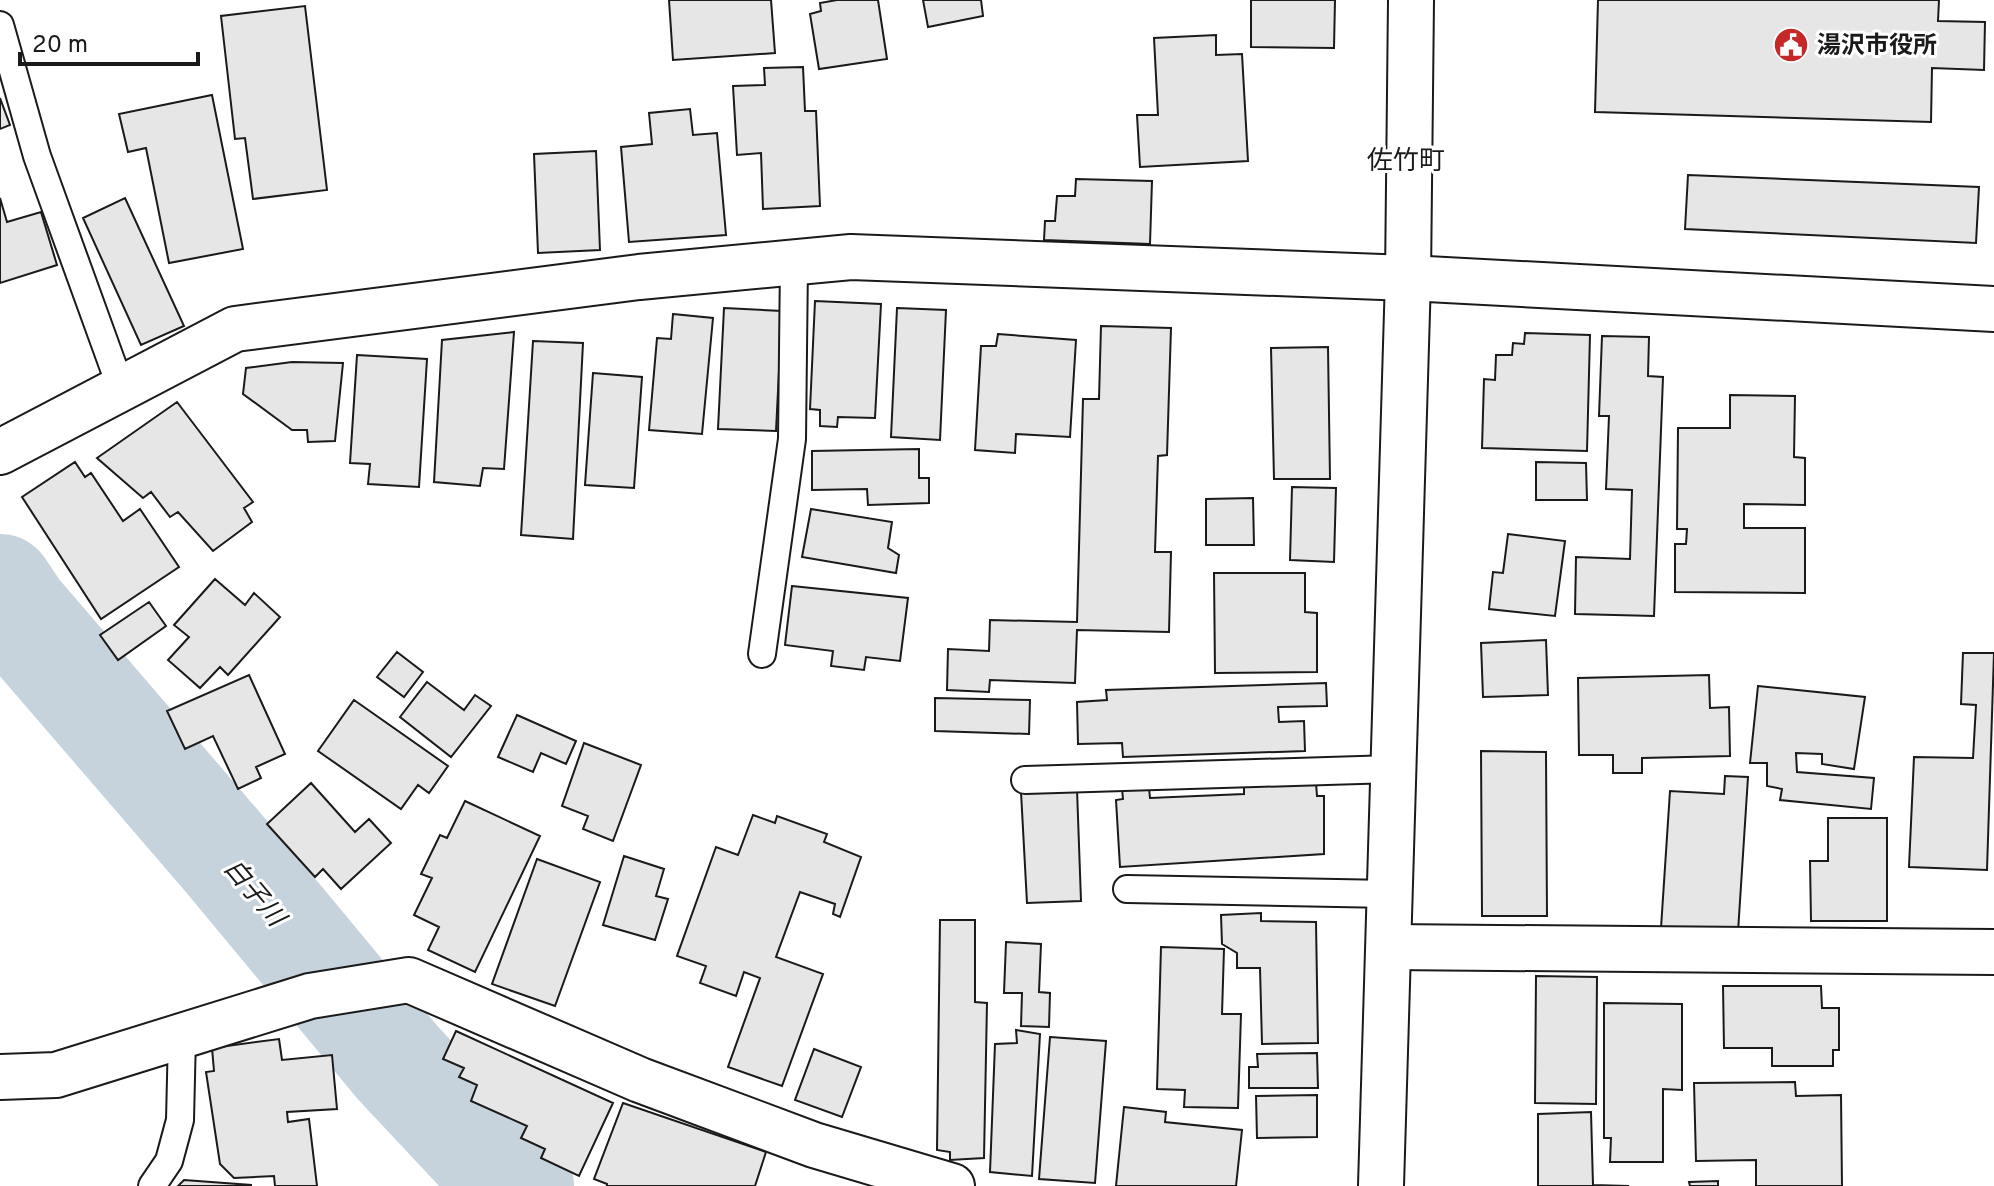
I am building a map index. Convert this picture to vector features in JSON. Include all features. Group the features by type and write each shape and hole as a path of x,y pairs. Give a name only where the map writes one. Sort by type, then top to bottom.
{"street":[{"path":"1381,1186 1408,278 1411,0"},
{"path":"0,452 235,329 639,277 851,257 1408,278 1994,309"},
{"path":"1389,947 1994,952"},
{"path":"0,1077 56,1075 310,996 409,980 640,1080 814,1145 952,1186"}],"lane":[{"path":"0,25 37,156 121,388"},
{"path":"762,654 792,439 794,262"},
{"path":"1025,780 1393,769"},
{"path":"1127,889 1390,894"},
{"path":"152,1186 169,1161 180,1120 182,1036"}],"building":[{"path":"669,0 771,0 775,53 673,60"},
{"path":"878,0 887,59 819,69 810,14 821,11 820,3"},
{"path":"923,0 981,0 983,16 928,27"},
{"path":"1251,0 1335,0 1334,48 1251,47"},
{"name":"湯沢市役所","path":"1598,0 1939,0 1938,21 1985,22 1984,70 1932,68 1931,122 1595,112"},
{"path":"305,6 327,190 253,199 245,138 235,139 221,16"},
{"path":"1216,35 1216,55 1242,54 1248,161 1140,167 1137,115 1158,115 1154,38"},
{"path":"803,67 805,111 816,111 820,206 763,209 761,153 737,155 733,86 765,85 764,68"},
{"path":"212,95 243,249 169,263 146,148 128,152 119,114"},
{"path":"0,98 10,125 0,129"},
{"path":"690,109 693,135 717,133 726,235 629,242 621,147 652,144 649,113"},
{"path":"596,151 600,250 538,253 534,154"},
{"path":"1688,175 1979,187 1976,243 1685,229"},
{"path":"1076,179 1152,181 1150,244 1044,240 1045,221 1055,221 1057,196 1075,196"},
{"path":"0,198 7,222 41,212 57,265 0,283"},
{"path":"125,198 184,326 141,345 83,218"},
{"path":"815,301 881,304 875,418 838,417 837,427 820,426 820,410 810,409"},
{"path":"724,308 782,311 776,431 718,429"},
{"path":"897,308 946,310 940,440 891,437"},
{"path":"673,314 713,318 702,434 649,430 657,338 671,339"},
{"path":"1101,326 1171,328 1167,455 1158,456 1155,552 1171,552 1169,632 1077,630 1075,683 990,680 989,692 947,690 948,649 989,651 990,620 1077,622 1083,399 1099,399"},
{"path":"514,332 504,469 483,468 480,486 434,482 442,340"},
{"path":"1525,333 1590,335 1587,451 1482,448 1484,379 1495,380 1496,355 1512,355 1513,343 1524,344"},
{"path":"998,334 1076,340 1070,437 1016,434 1015,453 975,450 981,346 996,346"},
{"path":"1602,336 1649,337 1648,376 1663,377 1654,616 1575,614 1576,557 1630,559 1632,490 1606,489 1609,416 1599,416"},
{"path":"533,341 583,343 573,539 521,535"},
{"path":"1328,347 1330,479 1274,479 1271,348"},
{"path":"357,355 427,359 419,487 368,484 370,464 350,463"},
{"path":"292,362 343,363 335,441 308,442 307,430 292,430 243,394 246,368"},
{"path":"593,373 642,377 634,488 585,485"},
{"path":"1730,395 1795,396 1794,457 1805,458 1805,505 1744,504 1744,528 1805,528 1805,593 1675,592 1675,544 1686,544 1687,529 1677,529 1678,428 1730,428"},
{"path":"177,402 253,502 244,508 252,522 213,551 178,512 170,517 151,492 143,498 97,458"},
{"path":"919,449 919,478 929,478 929,503 868,505 867,489 812,490 812,451"},
{"path":"75,462 85,477 91,473 123,521 140,509 179,567 101,619 22,497"},
{"path":"1536,462 1586,463 1587,500 1536,500"},
{"path":"1292,487 1336,488 1334,562 1290,560"},
{"path":"1253,498 1254,545 1206,545 1206,499"},
{"path":"811,509 892,522 888,548 899,555 896,573 802,557"},
{"path":"1508,534 1565,541 1555,616 1489,609 1493,572 1503,573"},
{"path":"1214,573 1305,573 1305,612 1317,613 1317,672 1215,673"},
{"path":"215,579 245,605 254,593 280,617 228,675 220,667 200,688 168,660 189,637 174,625"},
{"path":"792,586 908,598 900,661 866,657 864,670 831,666 833,651 785,645"},
{"path":"149,602 166,626 118,660 100,635"},
{"path":"1546,640 1548,695 1483,697 1481,643"},
{"path":"397,652 423,672 404,697 377,677"},
{"path":"1963,653 1994,653 1987,870 1909,867 1914,757 1973,758 1976,705 1961,704"},
{"path":"249,675 285,754 256,767 261,778 238,789 213,736 185,749 167,711"},
{"path":"1709,675 1710,708 1729,707 1730,756 1642,758 1642,773 1613,773 1613,755 1579,755 1578,678"},
{"path":"427,682 464,710 475,695 491,706 451,757 400,717"},
{"path":"1326,683 1327,706 1278,707 1279,722 1304,721 1305,751 1123,757 1122,743 1078,744 1077,702 1107,700 1106,690"},
{"path":"1758,686 1865,697 1854,769 1822,764 1822,754 1796,753 1797,772 1874,778 1871,809 1780,800 1782,789 1767,786 1767,763 1750,763"},
{"path":"935,698 1030,700 1029,734 935,731"},
{"path":"354,700 448,766 429,793 418,785 401,809 318,751"},
{"path":"517,715 576,741 566,764 541,753 533,772 498,757"},
{"path":"584,743 641,765 613,841 583,829 588,816 562,806"},
{"path":"1481,751 1546,752 1547,916 1482,916"},
{"path":"1725,776 1748,777 1738,932 1661,928 1670,791 1724,794"},
{"path":"311,783 355,832 369,819 391,843 341,889 323,869 315,877 267,824"},
{"path":"1316,783 1317,796 1324,796 1324,854 1120,867 1116,800 1123,799 1122,789 1149,788 1150,798 1244,794 1244,786"},
{"path":"1077,789 1081,901 1027,903 1021,792"},
{"path":"465,801 540,836 475,972 428,950 439,927 414,915 432,878 421,874 440,835 447,838"},
{"path":"753,815 775,823 777,816 827,834 824,842 861,857 840,917 833,914 835,904 800,892 776,957 823,974 782,1086 728,1067 760,978 744,972 736,996 700,983 706,966 677,956 716,847 738,855"},
{"path":"1828,818 1887,818 1887,921 1811,921 1810,861 1828,861"},
{"path":"624,856 664,869 656,896 668,899 655,940 603,925"},
{"path":"537,859 600,882 555,1006 492,984"},
{"path":"1261,913 1261,921 1316,922 1318,1043 1262,1044 1260,968 1237,968 1237,953 1222,944 1221,915"},
{"path":"940,920 975,920 975,1002 987,1003 984,1158 950,1160 950,1152 937,1150"},
{"path":"1006,942 1041,944 1039,992 1050,993 1049,1027 1021,1026 1022,993 1004,993"},
{"path":"1161,947 1224,949 1222,1014 1241,1014 1238,1108 1184,1107 1185,1090 1157,1089"},
{"path":"1536,976 1597,977 1596,1104 1535,1103"},
{"path":"1723,986 1821,986 1822,1008 1839,1008 1839,1050 1833,1050 1833,1066 1772,1066 1772,1048 1724,1048"},
{"path":"1604,1003 1682,1004 1682,1090 1663,1089 1663,1162 1610,1162 1611,1138 1604,1138"},
{"path":"1016,1030 1040,1034 1032,1176 990,1172 995,1044 1017,1043"},
{"path":"456,1031 613,1103 579,1176 541,1158 545,1149 521,1138 527,1126 471,1101 477,1085 459,1077 464,1068 443,1059"},
{"path":"1050,1037 1106,1041 1095,1183 1039,1179"},
{"path":"279,1039 282,1060 332,1055 337,1109 287,1112 288,1122 309,1119 317,1186 275,1186 274,1176 234,1178 220,1164 206,1072 214,1071 212,1048"},
{"path":"814,1049 861,1067 842,1117 795,1100"},
{"path":"1317,1053 1318,1088 1249,1088 1249,1067 1258,1067 1257,1054"},
{"path":"1795,1082 1796,1096 1841,1095 1842,1186 1756,1186 1756,1160 1696,1161 1694,1083"},
{"path":"1317,1095 1317,1137 1257,1138 1256,1096"},
{"path":"623,1103 766,1152 755,1186 607,1186 594,1179"},
{"path":"1124,1107 1166,1112 1165,1122 1242,1130 1236,1186 1116,1186"},
{"path":"1591,1112 1593,1185 1629,1186 1538,1186 1538,1114"},
{"path":"184,1180 251,1185 251,1186 178,1186"},
{"path":"1718,1181 1718,1186 1690,1186 1689,1182"}],"waterway":[{"name":"白子川","path":"0,588 16,612 227,857 398,1063 500,1172 520,1186"}],"place":[{"name":"湯沢市役所","path":"1791,45"}],"district":[{"name":"佐竹町","path":"1406,160"}]}
